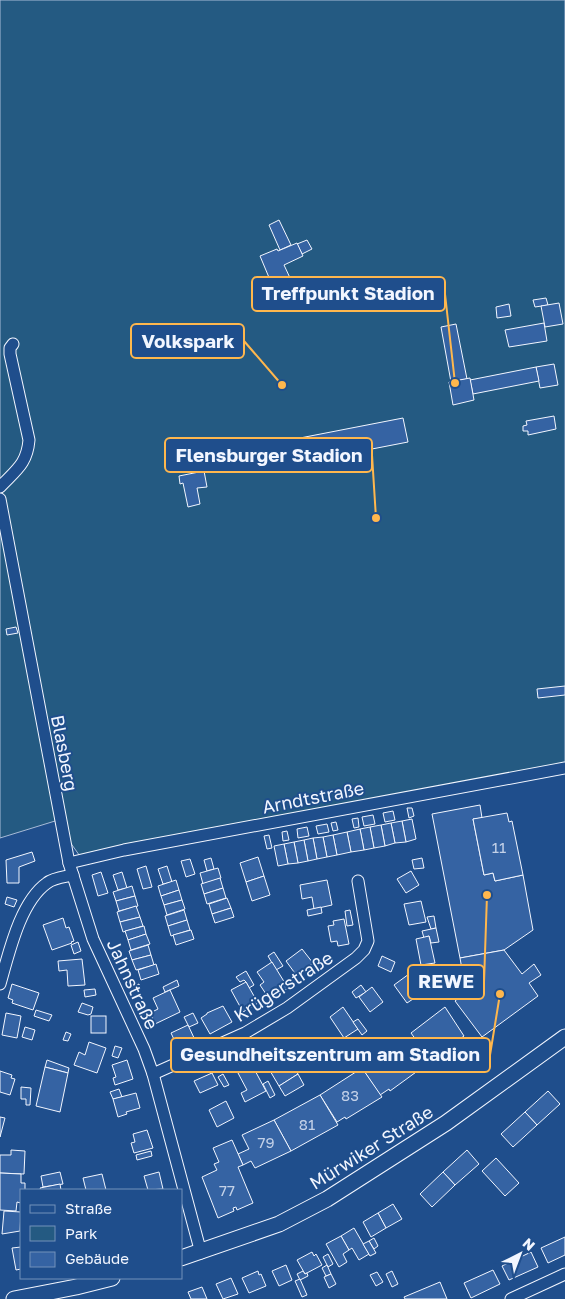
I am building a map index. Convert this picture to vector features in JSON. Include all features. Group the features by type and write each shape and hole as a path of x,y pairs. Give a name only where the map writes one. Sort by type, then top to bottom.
{"main road":[{"name":"Mürwiker Straße","path":"182,1258 201,1253 279,1224 327,1199 446,1123 565,1037"},
{"path":"14,1299 108,1279"}],"street":[{"path":"0,487 23,463 28,454 29,440 10,354 10,348 13,344"},
{"name":"Blasberg","path":"0,499 72,875"},
{"name":"Arndtstraße","path":"69,863 124,850 565,768"},
{"path":"0,984 23,912 34,894 48,881 72,875"},
{"name":"Jahnstraße","path":"72,875 93,938 144,1049 153,1074 201,1253"},
{"name":"Krügerstraße","path":"153,1074 245,1033 287,1008 356,958 364,950 368,941 358,880"},
{"path":"511,1299 565,1274"}],"green space":[{"path":"0,0 565,0 565,770 82,859 55,821 0,838"}],"building":[{"path":"279,220 291,245 280,250 269,225"},
{"path":"307,240 312,249 302,254 297,244"},
{"path":"297,243 303,256 284,265 291,280 273,287 260,256"},
{"path":"546,298 548,305 535,307 533,300"},
{"path":"559,303 563,324 545,327 541,306"},
{"path":"509,304 511,316 497,318 496,307"},
{"path":"544,323 547,341 509,347 505,330"},
{"path":"456,324 467,379 451,382 441,327"},
{"path":"554,364 558,385 540,388 536,367"},
{"path":"536,367 539,381 473,394 470,380"},
{"path":"470,378 474,400 453,405 449,382"},
{"path":"554,416 556,429 528,435 528,431 523,431 523,426 527,425 526,421"},
{"path":"403,418 408,442 305,462 300,438"},
{"path":"204,471 207,487 197,488 200,504 188,507 183,483 180,484 179,476"},
{"path":"16,627 18,633 7,635 6,629"},
{"path":"565,686 565,695 538,698 537,689"},
{"path":"480,805 482,818 473,819 484,875 493,873 495,881 523,875 533,930 504,950 460,958 432,814"},
{"path":"407,808 412,808 414,816 409,818"},
{"path":"393,811 395,820 385,822 383,813"},
{"path":"507,813 509,822 512,821 523,875 495,881 493,873 484,875 473,819"},
{"path":"373,815 375,824 364,826 362,817"},
{"path":"358,818 359,827 354,828 352,819"},
{"path":"412,819 416,839 406,842 402,821"},
{"path":"402,821 406,842 395,843 391,823"},
{"path":"336,822 338,830 333,831 331,823"},
{"path":"391,823 395,843 385,846 381,825"},
{"path":"327,824 329,832 318,834 316,826"},
{"path":"381,825 385,846 374,848 370,827"},
{"path":"307,827 309,836 298,838 297,829"},
{"path":"370,827 374,848 364,850 360,829"},
{"path":"360,829 364,850 351,852 347,832"},
{"path":"287,831 289,840 283,841 282,832"},
{"path":"347,832 351,852 337,855 333,835"},
{"path":"269,835 272,848 267,849 264,836"},
{"path":"333,835 337,855 327,857 323,837"},
{"path":"323,837 327,857 317,859 313,838"},
{"path":"313,838 317,859 308,861 304,840"},
{"path":"304,840 308,861 298,863 294,842"},
{"path":"294,842 298,863 288,864 284,844"},
{"path":"284,844 288,864 278,866 274,846"},
{"path":"32,852 35,861 19,867 19,883 7,883 6,860"},
{"path":"258,857 264,876 246,882 240,863"},
{"path":"211,858 214,869 207,871 204,860"},
{"path":"422,858 424,868 414,869 412,860"},
{"path":"190,859 195,874 186,877 181,861"},
{"path":"146,866 152,887 143,889 137,869"},
{"path":"167,866 172,882 163,884 158,869"},
{"path":"218,868 221,878 203,884 200,873"},
{"path":"411,871 419,885 406,893 397,879"},
{"path":"101,872 108,893 98,896 92,875"},
{"path":"122,872 127,888 118,890 113,875"},
{"path":"264,876 270,895 252,901 246,882"},
{"path":"220,878 223,888 204,894 201,884"},
{"path":"176,880 179,890 161,896 158,886"},
{"path":"327,880 332,905 314,909 312,897 302,899 300,885"},
{"path":"132,886 135,896 116,901 113,892"},
{"path":"223,888 226,898 207,904 204,894"},
{"path":"179,890 182,900 164,905 161,896"},
{"path":"135,896 138,906 119,911 116,901"},
{"path":"7,897 17,900 14,907 5,904"},
{"path":"227,898 231,908 212,914 209,904"},
{"path":"182,900 185,909 167,915 164,905"},
{"path":"421,901 426,922 409,925 404,904"},
{"path":"136,906 140,917 120,922 117,912"},
{"path":"321,907 322,913 308,916 307,910"},
{"path":"231,908 234,917 215,923 212,914"},
{"path":"184,910 187,920 168,926 165,916"},
{"path":"350,910 353,925 347,926 345,911"},
{"path":"434,916 436,928 431,929 427,917"},
{"path":"140,917 143,926 123,932 120,922"},
{"path":"63,918 66,928 69,927 74,941 52,950 43,925"},
{"path":"344,919 349,944 338,946 337,941 331,942 328,926 334,925 333,921"},
{"path":"187,920 190,930 171,936 168,926"},
{"path":"144,926 146,934 128,940 125,931"},
{"path":"436,928 439,942 431,943 429,936 424,938 422,931"},
{"path":"191,930 194,939 176,945 173,935"},
{"path":"146,934 150,944 131,950 128,940"},
{"path":"429,936 435,963 421,965 416,939"},
{"path":"78,942 81,951 74,954 71,945"},
{"path":"148,945 151,955 132,960 129,951"},
{"path":"302,949 313,963 297,976 286,961"},
{"path":"504,950 522,974 534,964 541,975 529,983 538,996 482,1037 455,1001 466,992 460,958"},
{"path":"274,952 283,966 276,970 268,956"},
{"path":"151,955 154,965 136,970 132,960"},
{"path":"382,956 395,962 391,972 378,966"},
{"path":"82,959 85,985 68,986 67,970 59,971 58,961"},
{"path":"272,962 288,988 270,1000 260,985 264,982 257,972"},
{"path":"156,964 159,974 141,980 138,970"},
{"path":"246,971 254,985 249,988 244,980 240,982 236,977"},
{"path":"409,974 422,993 407,1003 394,985"},
{"path":"177,980 179,986 165,992 163,987"},
{"path":"246,982 258,1003 243,1012 231,990"},
{"path":"12,984 39,993 33,1010 12,1003 13,1000 8,998"},
{"path":"139,984 141,989 132,993 130,988"},
{"path":"361,985 366,992 356,998 352,992"},
{"path":"372,987 383,1002 370,1012 359,997"},
{"path":"95,989 96,995 85,997 84,990"},
{"path":"170,990 180,1012 155,1024 150,1013 158,1009 153,998"},
{"path":"82,1003 93,1007 91,1014 78,1012"},
{"path":"223,1006 232,1022 210,1034 201,1018 207,1013"},
{"path":"343,1007 358,1029 344,1038 330,1017"},
{"path":"445,1007 464,1036 431,1060 429,1058 421,1064 411,1050 419,1044 411,1033"},
{"path":"36,1010 52,1015 49,1021 34,1016"},
{"path":"6,1013 21,1016 17,1038 2,1035"},
{"path":"193,1013 198,1023 189,1027 184,1017"},
{"path":"91,1016 106,1016 106,1033 91,1033"},
{"path":"358,1019 367,1031 362,1035 353,1022"},
{"path":"188,1025 195,1040 178,1048 171,1033"},
{"path":"25,1027 35,1030 32,1040 22,1037"},
{"path":"66,1032 71,1034 68,1041 63,1040"},
{"path":"403,1039 423,1067 390,1091 389,1089 380,1095 362,1068"},
{"path":"89,1042 106,1048 97,1073 74,1065 79,1052 85,1055"},
{"path":"115,1046 122,1048 118,1058 112,1056"},
{"path":"286,1053 298,1074 279,1086 266,1064"},
{"path":"47,1060 69,1068 68,1073 45,1067"},
{"path":"127,1060 133,1079 115,1085 113,1078 116,1077 112,1065"},
{"path":"252,1065 266,1091 245,1102 241,1093 247,1090 238,1073"},
{"path":"45,1067 68,1073 60,1112 36,1106"},
{"path":"362,1068 382,1097 346,1119 345,1117 337,1122 320,1095"},
{"path":"0,1071 12,1075 11,1078 15,1079 10,1095 0,1092"},
{"path":"212,1073 218,1085 200,1093 194,1081"},
{"path":"223,1074 229,1085 224,1087 218,1077"},
{"path":"298,1074 304,1085 285,1096 279,1086"},
{"path":"268,1081 275,1095 270,1098 263,1084"},
{"path":"21,1087 31,1088 30,1105 26,1105 26,1099 21,1099"},
{"path":"119,1089 122,1097 113,1099 110,1092"},
{"path":"548,1091 560,1104 537,1125 525,1112"},
{"path":"136,1093 140,1108 126,1112 127,1114 118,1117 113,1099"},
{"path":"320,1095 338,1125 291,1151 274,1120"},
{"path":"226,1101 234,1118 217,1127 209,1110"},
{"path":"525,1112 537,1125 513,1147 501,1134"},
{"path":"0,1117 5,1118 0,1137"},
{"path":"274,1120 291,1151 255,1168 251,1161 243,1165 238,1154 249,1149 242,1135"},
{"path":"147,1130 153,1148 134,1153 131,1143 135,1142 133,1134"},
{"path":"232,1140 243,1165 238,1167 253,1203 237,1210 236,1207 233,1208 234,1211 218,1218 202,1177 217,1170 214,1164 219,1162 213,1148"},
{"path":"11,1150 25,1151 24,1174 0,1173 0,1155 11,1155"},
{"path":"467,1150 479,1164 455,1185 443,1172"},
{"path":"151,1151 152,1156 137,1160 136,1155"},
{"path":"496,1158 519,1183 505,1196 482,1171"},
{"path":"60,1172 63,1184 43,1187 41,1176"},
{"path":"159,1172 163,1189 148,1189 144,1176"},
{"path":"443,1172 455,1185 432,1207 420,1194"},
{"path":"0,1173 21,1174 21,1183 25,1183 25,1189 20,1189 20,1203 17,1202 16,1211 0,1210"},
{"path":"102,1174 106,1189 86,1189 83,1178"},
{"path":"60,1184 61,1189 40,1189"},
{"path":"393,1204 402,1219 386,1228 378,1213"},
{"path":"4,1211 20,1212 20,1231 2,1234"},
{"path":"378,1213 386,1228 371,1237 363,1222"},
{"path":"354,1228 369,1254 359,1260 352,1248 349,1250 341,1236"},
{"path":"341,1236 349,1250 343,1254 347,1262 339,1267 326,1244"},
{"path":"565,1237 565,1255 548,1263 541,1248"},
{"path":"374,1238 378,1246 374,1249 369,1241"},
{"path":"369,1241 376,1253 370,1256 363,1244"},
{"path":"20,1247 20,1269 16,1270 12,1248"},
{"path":"312,1252 314,1256 316,1254 322,1265 305,1274 297,1260"},
{"path":"531,1252 538,1267 509,1280 502,1266"},
{"path":"328,1254 333,1264 328,1267 323,1257"},
{"path":"286,1265 292,1280 279,1286 272,1271"},
{"path":"327,1265 331,1274 326,1276 322,1268"},
{"path":"493,1270 500,1284 471,1298 464,1283"},
{"path":"258,1271 266,1286 249,1293 242,1278"},
{"path":"303,1271 308,1276 300,1280 297,1274"},
{"path":"392,1271 398,1284 392,1287 386,1274"},
{"path":"377,1272 383,1282 376,1286 370,1275"},
{"path":"331,1274 336,1284 329,1288 324,1277"},
{"path":"231,1278 238,1294 223,1299 216,1284"},
{"path":"300,1279 307,1295 302,1297 295,1281"},
{"path":"440,1282 447,1299 405,1299 404,1297"},
{"path":"202,1287 207,1299 191,1299 188,1292"}],"place":[{"name":"Treffpunkt Stadion","path":"455,383"},
{"name":"Volkspark","path":"282,385"},
{"name":"Flensburger Stadion","path":"376,518"},
{"name":"REWE","path":"487,895"},
{"name":"Gesundheitszentrum am Stadion","path":"500,994"}]}
